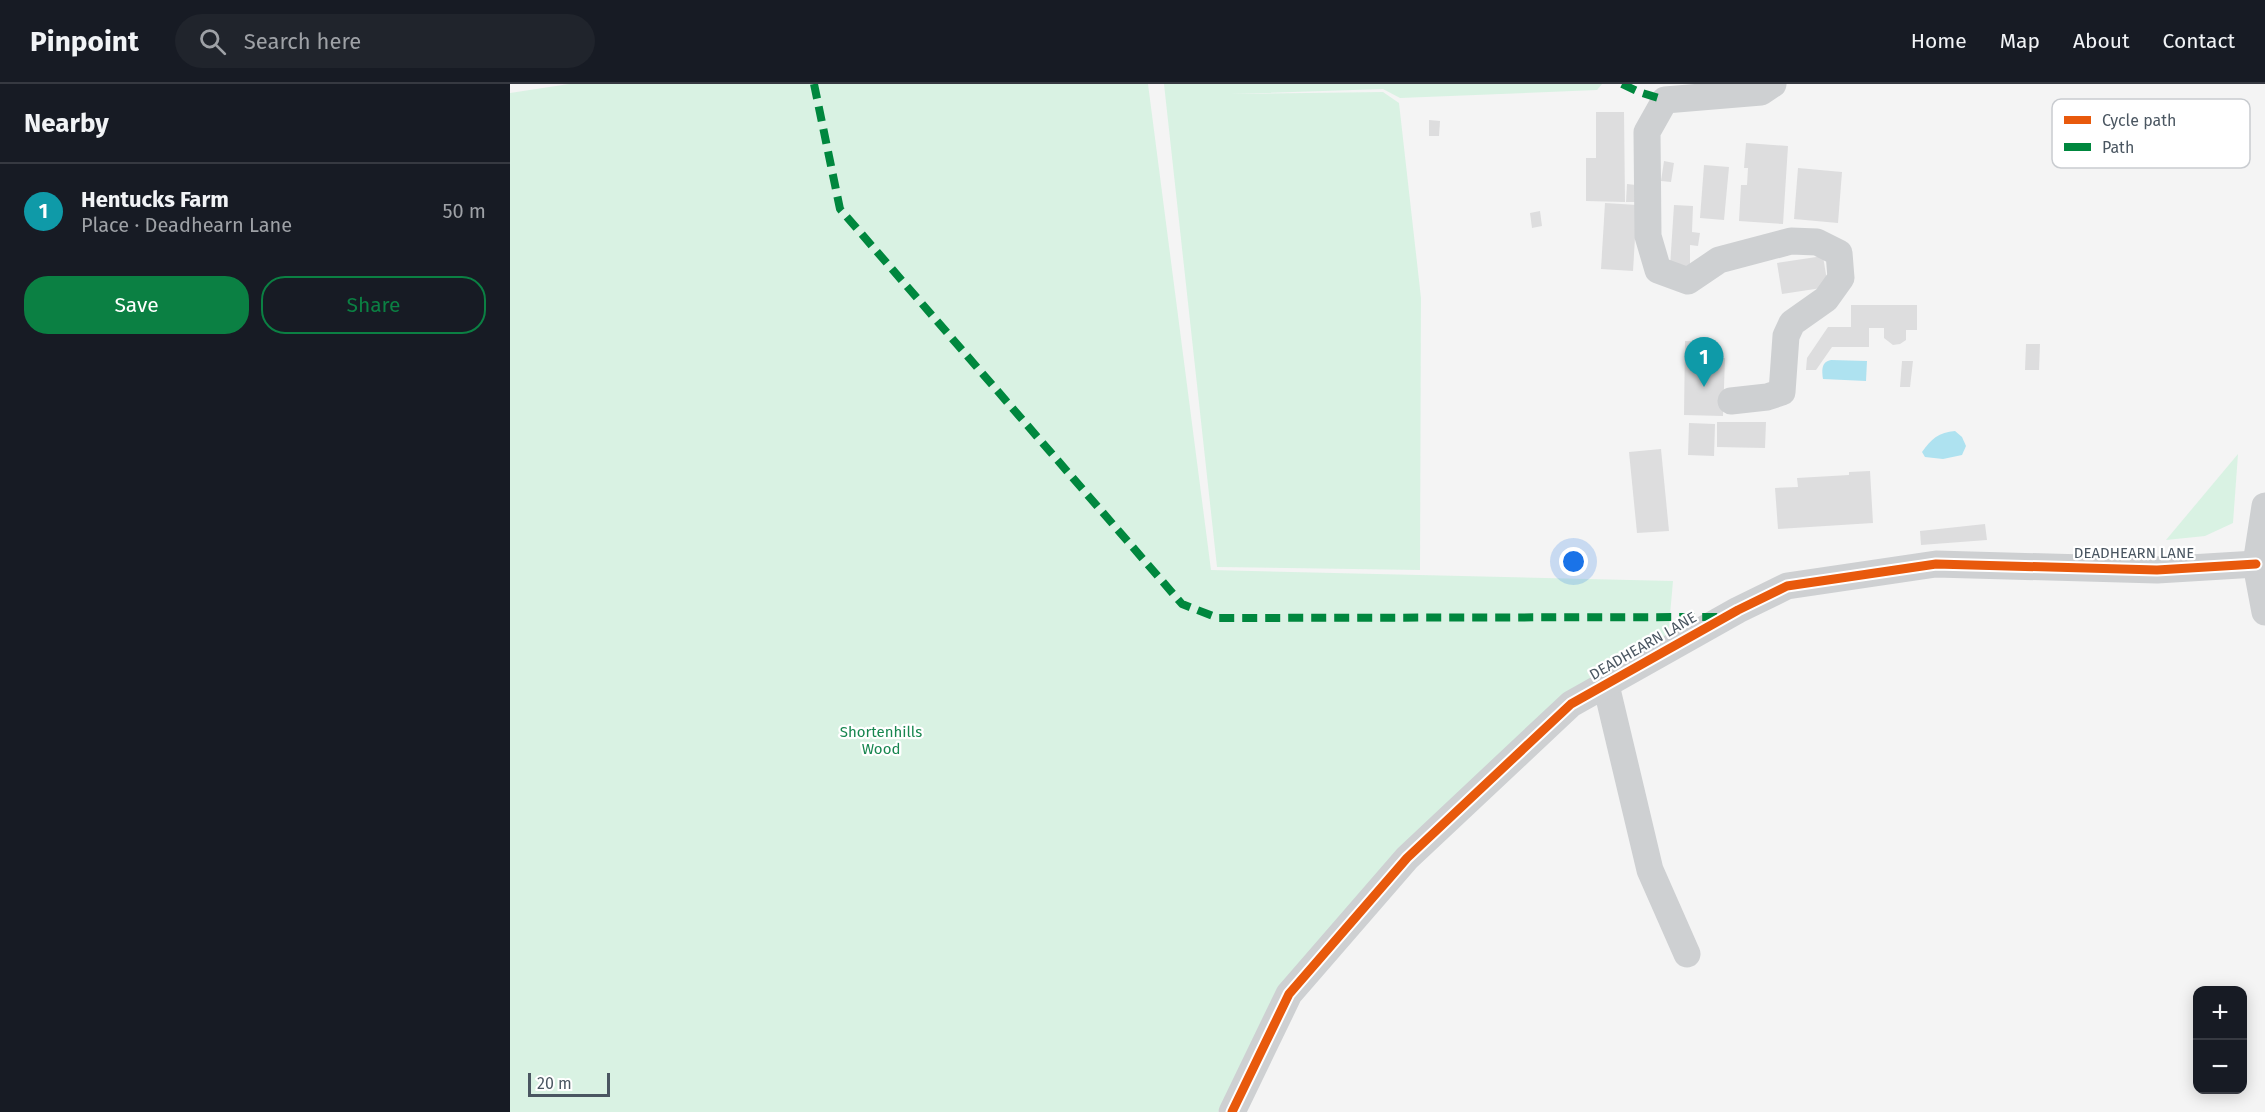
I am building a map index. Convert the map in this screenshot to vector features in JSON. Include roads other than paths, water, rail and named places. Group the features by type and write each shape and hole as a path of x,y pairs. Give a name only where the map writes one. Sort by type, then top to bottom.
{"street":[{"path":"1731,401 1767,397 1782,392 1786,336 1792,323 1826,299 1841,278 1839,253 1816,242 1791,240 1719,260 1688,281 1658,270 1648,236 1647,132 1665,100 1761,92 1773,84"},
{"path":"2265,506 2256,564 2265,612"},
{"name":"DEADHEARN LANE","path":"1232,1112 1289,994 1407,858 1571,704 1738,609 1787,586 1936,564 2157,570 2256,564"},
{"path":"1605,685 1650,870 1687,954"}],"water":[{"path":"1831,360 1867,361 1866,381 1823,379 1824,365"},
{"path":"1955,431 1962,437 1966,446 1962,455 1943,459 1925,457 1922,452 1932,440 1944,433"}],"place":[{"name":"Hentucks Farm","path":"1704,387"}],"park label":[{"name":"Shortenhills Wood","path":"881,740"}]}
